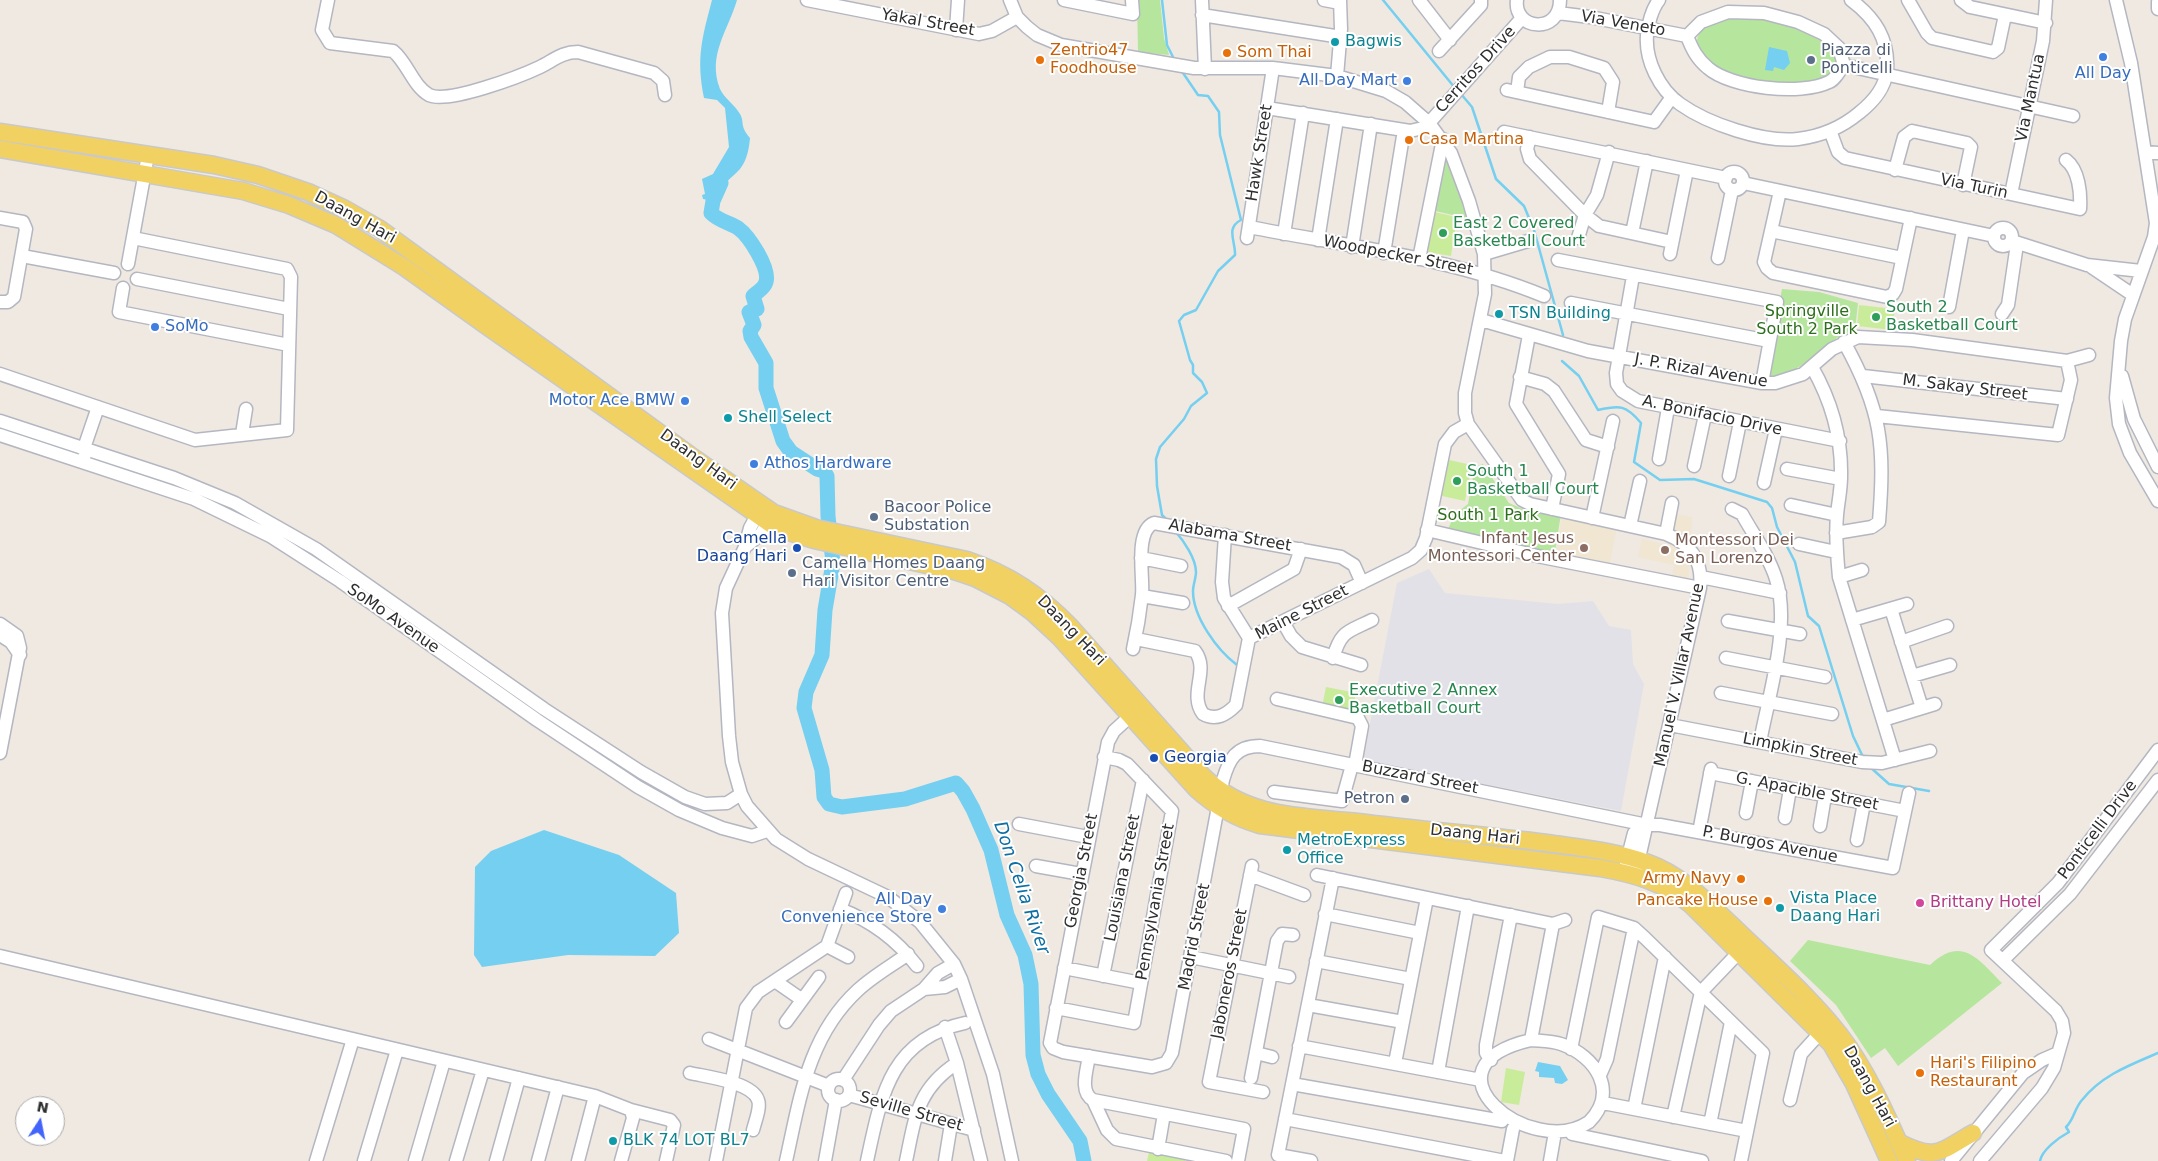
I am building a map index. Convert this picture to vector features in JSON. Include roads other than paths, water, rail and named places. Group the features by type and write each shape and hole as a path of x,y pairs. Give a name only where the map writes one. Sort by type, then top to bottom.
{"main road":[{"name":"Daang Hari","path":"0,132 214,165 258,175 308,192 345,209 380,229 596,394 765,515 784,532 815,534 847,540 976,578 1010,596 1032,612 1059,637 1135,712 1196,790 1220,800 1245,821 1260,825 1394,834 1530,858 1631,866 1678,878 1821,1032 1839,1056 1854,1084 1885,1157"},
{"name":"Daang Hari","path":"0,149 243,191 289,205 336,225 398,262 596,394"},
{"name":"Daang Hari","path":"1744,947 1840,1035 1866,1074 1907,1161"},
{"path":"1898,1142 1918,1153 1931,1155 1973,1133"}],"street":[{"path":"328,0 322,30 330,43 392,51 424,90 437,97 446,97 495,85 539,67 566,52 578,52 654,73 663,81 665,94"},
{"name":"Yakal Street","path":"811,0 979,34 992,31 1017,17"},
{"path":"956,30 958,0"},
{"name":"Manuel V. Villar Avenue","path":"1010,0 1017,17 1038,35 1049,41 1200,68 1273,68 1337,76 1386,92 1405,102 1429,123 1443,139 1451,153 1469,201 1484,254 1486,274 1481,320 1465,393 1465,413 1468,424 1516,495 1530,504 1666,534 1689,546 1700,566 1700,583 1670,725 1647,825 1631,866"},
{"path":"1064,0 1133,14 1132,0"},
{"path":"1200,68 1202,0"},
{"path":"1324,0 1340,1 1341,37 1337,76"},
{"path":"1439,52 1481,5 1481,0"},
{"path":"1517,0 1518,12 1522,18 1528,22 1542,25 1554,19 1558,14 1560,0"},
{"path":"1659,0 1648,28 1646,45 1650,66 1672,97 1680,105 1709,120 1739,131 1771,138 1797,140 1831,132 1874,102 1886,76 1886,46 1882,34 1875,22 1851,0"},
{"path":"1908,0 1932,38 1993,52 1998,48 2005,15"},
{"path":"1961,0 1970,7 2046,23"},
{"name":"Via Mantua","path":"2011,194 2046,23 2046,0"},
{"path":"2116,0 2152,153 2156,223 2154,237 2133,295 2121,341 2116,398 2119,424 2130,453 2158,501"},
{"path":"1424,2 1450,40"},
{"path":"2158,2 2158,10"},
{"path":"1728,12 1764,13 1798,22 1824,34 1839,48 1844,65 1831,82 1806,90 1779,91 1731,79 1709,70 1695,55 1687,36 1701,22 1728,12"},
{"name":"Via Veneto","path":"1558,14 1687,36"},
{"path":"1202,15 1341,37"},
{"name":"Cerritos Drive","path":"1429,123 1522,18"},
{"path":"1608,112 1614,82 1604,68 1569,57 1550,57 1529,67 1519,77 1512,91 1608,112 1654,122 1672,97"},
{"path":"1844,65 1886,76 2073,116"},
{"name":"Hawk Street","path":"1248,232 1273,68"},
{"path":"1267,108 1404,130 1418,130 1429,123"},
{"path":"1284,234 1304,113"},
{"path":"1318,240 1337,119"},
{"path":"1352,247 1371,124"},
{"path":"1384,254 1404,130"},
{"path":"1896,170 1904,138 1912,131 1967,143 1971,147 1963,185"},
{"path":"1504,132 1609,152 1726,178 1728,187 1780,191 1994,236 1997,244 2001,246 2014,243 2088,265 2141,271"},
{"name":"Via Turin","path":"1831,132 1838,152 1845,158 2080,209 2081,196 2074,168 2066,160"},
{"path":"1530,136 1527,149 1530,159 1585,215 1599,226 1632,233 1671,248 1687,170"},
{"path":"1419,259 1443,139"},
{"path":"1578,238 1585,215 1597,195 1609,152"},
{"path":"128,264 148,155"},
{"path":"1632,233 1647,161"},
{"path":"1718,258 1738,187"},
{"path":"1780,191 1764,262 1766,268 1773,273 1887,297 1896,289 1911,218"},
{"path":"0,218 23,222 26,229 14,297 1,305"},
{"path":"1949,307 1963,230"},
{"path":"1772,231 1902,258"},
{"name":"Woodpecker Street","path":"1248,232 1284,234 1419,259 1486,274 1544,296"},
{"path":"0,374 195,440 286,430 291,277 287,269 133,238"},
{"path":"1484,254 1528,241"},
{"path":"2002,314 2008,305 2014,243"},
{"path":"22,256 114,274"},
{"path":"1558,260 1633,276 1777,302 1762,383"},
{"path":"128,264 134,268 137,279 133,285 123,288 116,284 114,274 120,265 128,264"},
{"path":"2088,265 2133,295"},
{"name":"A. Bonifacio Drive","path":"1633,276 1618,356 1617,384 1622,391 1638,402 1840,442"},
{"path":"137,279 289,309"},
{"path":"123,288 119,312 289,345"},
{"path":"1571,303 1769,341"},
{"name":"J. P. Rizal Avenue","path":"1481,320 1529,335 1618,356 1762,383 1787,380 1812,367 1832,349 1858,337 1873,337 2067,361 2089,354"},
{"path":"1529,335 1516,404 1559,474 1552,509"},
{"path":"1836,533 1872,527 1879,522 1883,475 1877,416 1863,376 1844,342"},
{"path":"1877,416 2058,435 2071,380 2067,361"},
{"path":"1812,367 1829,400 1840,442 1842,478 1836,533 1839,576 1895,760"},
{"path":"2120,369 2134,419 2158,466"},
{"name":"M. Sakay Street","path":"1863,376 2067,399"},
{"path":"1520,377 1545,384 1554,391 1586,440 1608,447"},
{"path":"85,462 84,448 98,407"},
{"path":"242,434 246,408"},
{"path":"1659,459 1668,408"},
{"path":"1694,466 1704,415"},
{"name":"SoMo Avenue","path":"0,421 206,490 290,533 316,549 599,746 685,797 700,802 717,804 727,803 741,794"},
{"path":"1592,518 1613,421"},
{"path":"1729,476 1740,422"},
{"name":"Maine Street","path":"1210,717 1223,716 1236,705 1250,638 1416,555 1424,545 1428,530 1445,444 1454,432 1468,424"},
{"path":"1764,483 1776,429"},
{"name":"SoMo Avenue","path":"0,434 194,499 270,536 340,581 597,761 662,801 702,820 740,834 752,836 767,831"},
{"path":"1787,469 1842,478"},
{"path":"1630,526 1640,481"},
{"path":"1666,534 1672,503"},
{"path":"1791,505 1837,514"},
{"path":"1732,508 1742,514 1776,576 1783,612 1782,631 1760,742"},
{"path":"765,515 750,528 745,547 726,588 721,627 732,762 741,794 747,806 776,839 808,859 888,897 920,922 954,964 961,979 993,1074 1012,1161"},
{"name":"Alabama Street","path":"1210,717 1203,714 1196,700 1201,663 1195,651 1134,644 1142,596 1141,558 1148,527 1158,523 1346,558 1354,565 1362,583"},
{"path":"1428,530 1542,558 1700,583 1780,593"},
{"path":"1225,535 1222,590 1228,606 1250,638"},
{"path":"1800,544 1836,552"},
{"path":"1228,606 1294,569 1301,549"},
{"path":"1141,558 1181,566"},
{"path":"1839,576 1862,570"},
{"path":"1142,596 1184,603"},
{"path":"1852,620 1907,604"},
{"path":"1891,608 1922,708"},
{"path":"1333,658 1339,639 1343,635 1372,620"},
{"path":"1728,621 1800,634"},
{"path":"1284,622 1291,636 1302,647 1361,665"},
{"path":"1901,642 1947,626"},
{"path":"0,753 20,654 4,632"},
{"path":"1726,658 1825,677"},
{"path":"1912,676 1950,665"},
{"path":"1721,693 1832,714"},
{"path":"1274,792 1342,801 1362,726 1358,718 1277,699"},
{"path":"1883,720 1935,704"},
{"name":"Georgia Street","path":"1089,1056 1063,1052 1053,1048 1050,1039 1104,757 1110,737 1135,712"},
{"name":"Limpkin Street","path":"1670,725 1862,762 1878,763 1930,751"},
{"name":"Buzzard Street","path":"1220,800 1233,755 1247,747 1260,746 1647,825"},
{"name":"Ponticelli Drive","path":"2158,750 2058,883 1991,950 2003,960 2070,894 2158,780"},
{"name":"Pennsylvania Street","path":"1056,1008 1134,1023 1172,814 1168,805 1124,761 1104,757"},
{"name":"G. Apacible Street","path":"1699,832 1710,771 1790,789 1905,811"},
{"name":"Louisiana Street","path":"1103,976 1143,780"},
{"path":"1746,813 1752,781"},
{"path":"1785,818 1790,789"},
{"path":"1905,811 1909,793"},
{"path":"1820,826 1825,796"},
{"name":"Madrid Street","path":"1089,1056 1152,1067 1166,1063 1172,1053 1220,800"},
{"path":"1857,840 1864,803"},
{"name":"P. Burgos Avenue","path":"1647,825 1660,824 1893,868 1905,811"},
{"path":"1019,824 1088,837"},
{"path":"1036,866 1081,874"},
{"name":"Jaboneros Street","path":"1263,1092 1209,1082 1251,871 1304,895"},
{"path":"1317,875 1510,915 1559,922 1531,1040"},
{"path":"1311,1161 1278,1155 1333,878"},
{"path":"716,1161 749,1002 775,981 827,946 846,893"},
{"path":"1395,1063 1427,898"},
{"path":"1438,1072 1468,906"},
{"path":"840,909 878,927 908,954 917,966"},
{"path":"1326,914 1420,933"},
{"path":"1491,1060 1486,1053 1486,1045 1510,915"},
{"path":"1571,1049 1598,917 1634,928 1763,1053 1741,1161"},
{"path":"1600,1075 1607,1059 1634,928"},
{"path":"1251,1078 1279,936 1282,934 1293,935"},
{"path":"827,946 848,957"},
{"path":"1673,1117 1701,992 1744,947"},
{"path":"786,1161 805,1075 821,1040 845,1004 873,978 908,954"},
{"path":"0,956 595,1096 631,1110 670,1120 674,1126 666,1161"},
{"path":"1191,957 1289,977"},
{"path":"1634,1109 1665,957"},
{"path":"1980,1161 2042,1088 2054,1068 2064,1033 2062,1020 2056,1011 2003,960"},
{"path":"1316,961 1411,979"},
{"path":"844,1080 878,1025 891,1011 924,989 938,974 954,964"},
{"path":"1064,968 1141,984"},
{"path":"786,1022 819,977"},
{"path":"924,989 946,987 961,979"},
{"path":"775,981 802,999"},
{"path":"1308,1005 1403,1022"},
{"path":"1710,1124 1731,1022"},
{"path":"867,1161 879,1104 902,1058 930,1034 965,1023"},
{"path":"945,1028 957,1063 981,1161"},
{"path":"1790,1100 1802,1054 1821,1032"},
{"path":"316,1161 353,1039"},
{"path":"708,1039 805,1075 829,1086"},
{"path":"1531,1040 1553,1042 1571,1049 1586,1058 1600,1075 1604,1090 1603,1103 1588,1123 1572,1134 1554,1138 1535,1136 1513,1129 1491,1111 1484,1101 1481,1080 1491,1060 1517,1043 1531,1040"},
{"path":"1300,1046 1481,1080"},
{"path":"364,1161 397,1050"},
{"path":"1951,1161 2024,1073 2042,1060 2058,1053"},
{"path":"1256,1054 1272,1057"},
{"path":"1089,1056 1086,1093 1093,1100 1102,1122 1111,1135 1123,1141 1226,1161"},
{"path":"415,1161 444,1061"},
{"path":"906,1161 915,1114 932,1083 957,1063"},
{"path":"456,1161 482,1070"},
{"path":"690,1073 732,1083 755,1093 759,1102 754,1130"},
{"path":"496,1161 519,1078"},
{"path":"835,1080 844,1080 849,1086 849,1095 843,1100 836,1100 829,1094 829,1086 835,1080"},
{"path":"1292,1084 1502,1121"},
{"path":"538,1161 558,1087"},
{"name":"Seville Street","path":"849,1095 974,1130"},
{"path":"578,1161 595,1096"},
{"path":"825,1161 836,1100"},
{"path":"1093,1100 1244,1129 1238,1161"},
{"path":"1603,1103 1747,1131"},
{"path":"621,1161 633,1118 631,1110"},
{"path":"1158,1148 1164,1114"},
{"path":"1285,1119 1506,1161 1513,1129"},
{"path":"945,1161 952,1124"},
{"path":"1572,1134 1702,1161"},
{"path":"1550,1161 1554,1138"}],"water":[{"path":"712,0 737,0 717,54 717,77 720,89 740,114 744,130 750,138 747,154 742,166 724,185 713,201 703,199 702,195 705,194 702,179 713,174 729,147 725,108 717,100 704,98 700,71 701,48"},
{"path":"1769,47 1787,51 1790,63 1784,70 1774,67 1773,71 1765,70"},
{"path":"544,830 619,855 676,893 679,933 655,956 568,955 482,967 474,955 475,867 491,851"},
{"path":"1538,1062 1560,1066 1568,1080 1562,1084 1555,1083 1554,1078 1539,1077 1539,1072 1535,1071"}],"waterway":[{"path":"1162,0 1167,45 1174,59"},
{"path":"1383,0 1455,88"},
{"path":"1166,519 1162,515 1157,486 1156,459 1160,447 1184,419 1191,406 1207,393 1202,382 1193,373 1193,365 1179,321 1184,315 1196,310 1218,271 1235,255 1232,231 1236,223 1241,220 1220,135 1219,112 1208,96 1198,95 1181,70"},
{"path":"1461,94 1472,107 1496,179 1524,206 1534,230 1563,335"},
{"name":"Don Celia River","path":"721,183 713,201 711,213 743,232 758,253 765,269 766,282 753,296 757,309 749,312 754,325 750,331 751,337 766,363 766,388 783,441 791,452 817,469 824,471 827,476 828,516 833,563 825,610 822,655 806,692 804,708 822,770 824,797 829,804 842,807 905,799 956,783 963,791 991,850 1007,915 1025,955 1031,984 1033,1055 1038,1074 1048,1094 1080,1141 1084,1161"},
{"path":"1562,361 1579,376 1598,410 1612,407 1622,408 1631,413 1641,423 1634,462 1660,480 1694,479 1767,502 1772,508 1777,527 1795,562 1808,616 1819,626 1853,736 1864,759"},
{"path":"1175,531 1186,545 1194,562 1196,572 1193,589 1194,601 1202,622 1214,642 1237,665"},
{"path":"1870,767 1889,784 1929,791"},
{"path":"2040,1161 2047,1149 2069,1132 2066,1127 2071,1121 2079,1103 2090,1091 2107,1077 2158,1053"}],"place":[{"name":"Bagwis","path":"1335,42"},
{"name":"Som Thai","path":"1227,53"},
{"name":"All Day","path":"2103,57"},
{"name":"Zentrio47 Foodhouse","path":"1040,60"},
{"name":"Piazza di Ponticelli","path":"1811,60"},
{"name":"All Day Mart","path":"1407,81"},
{"name":"Casa Martina","path":"1409,140"},
{"name":"East 2 Covered Basketball Court","path":"1443,233"},
{"name":"TSN Building","path":"1499,314"},
{"name":"South 2 Basketball Court","path":"1876,317"},
{"name":"SoMo","path":"155,327"},
{"name":"Motor Ace BMW","path":"685,401"},
{"name":"Shell Select","path":"728,418"},
{"name":"Athos Hardware","path":"754,464"},
{"name":"South 1 Basketball Court","path":"1457,481"},
{"name":"Bacoor Police Substation","path":"874,517"},
{"name":"Camella Daang Hari","path":"797,548"},
{"name":"Infant Jesus Montessori Center","path":"1584,548"},
{"name":"Montessori Dei San Lorenzo","path":"1665,550"},
{"name":"Camella Homes Daang Hari Visitor Centre","path":"792,573"},
{"name":"Executive 2 Annex Basketball Court","path":"1339,700"},
{"name":"Georgia","path":"1154,758"},
{"name":"Petron","path":"1405,799"},
{"name":"MetroExpress Office","path":"1287,850"},
{"name":"Army Navy","path":"1741,879"},
{"name":"Pancake House","path":"1768,901"},
{"name":"Brittany Hotel","path":"1920,903"},
{"name":"Vista Place Daang Hari","path":"1780,908"},
{"name":"All Day Convenience Store","path":"942,909"},
{"name":"Hari's Filipino Restaurant","path":"1920,1073"},
{"name":"BLK 74 LOT BL7","path":"613,1141"}],"park label":[{"name":"Springville South 2 Park","path":"1807,321"},
{"name":"South 1 Park","path":"1488,516"}]}
